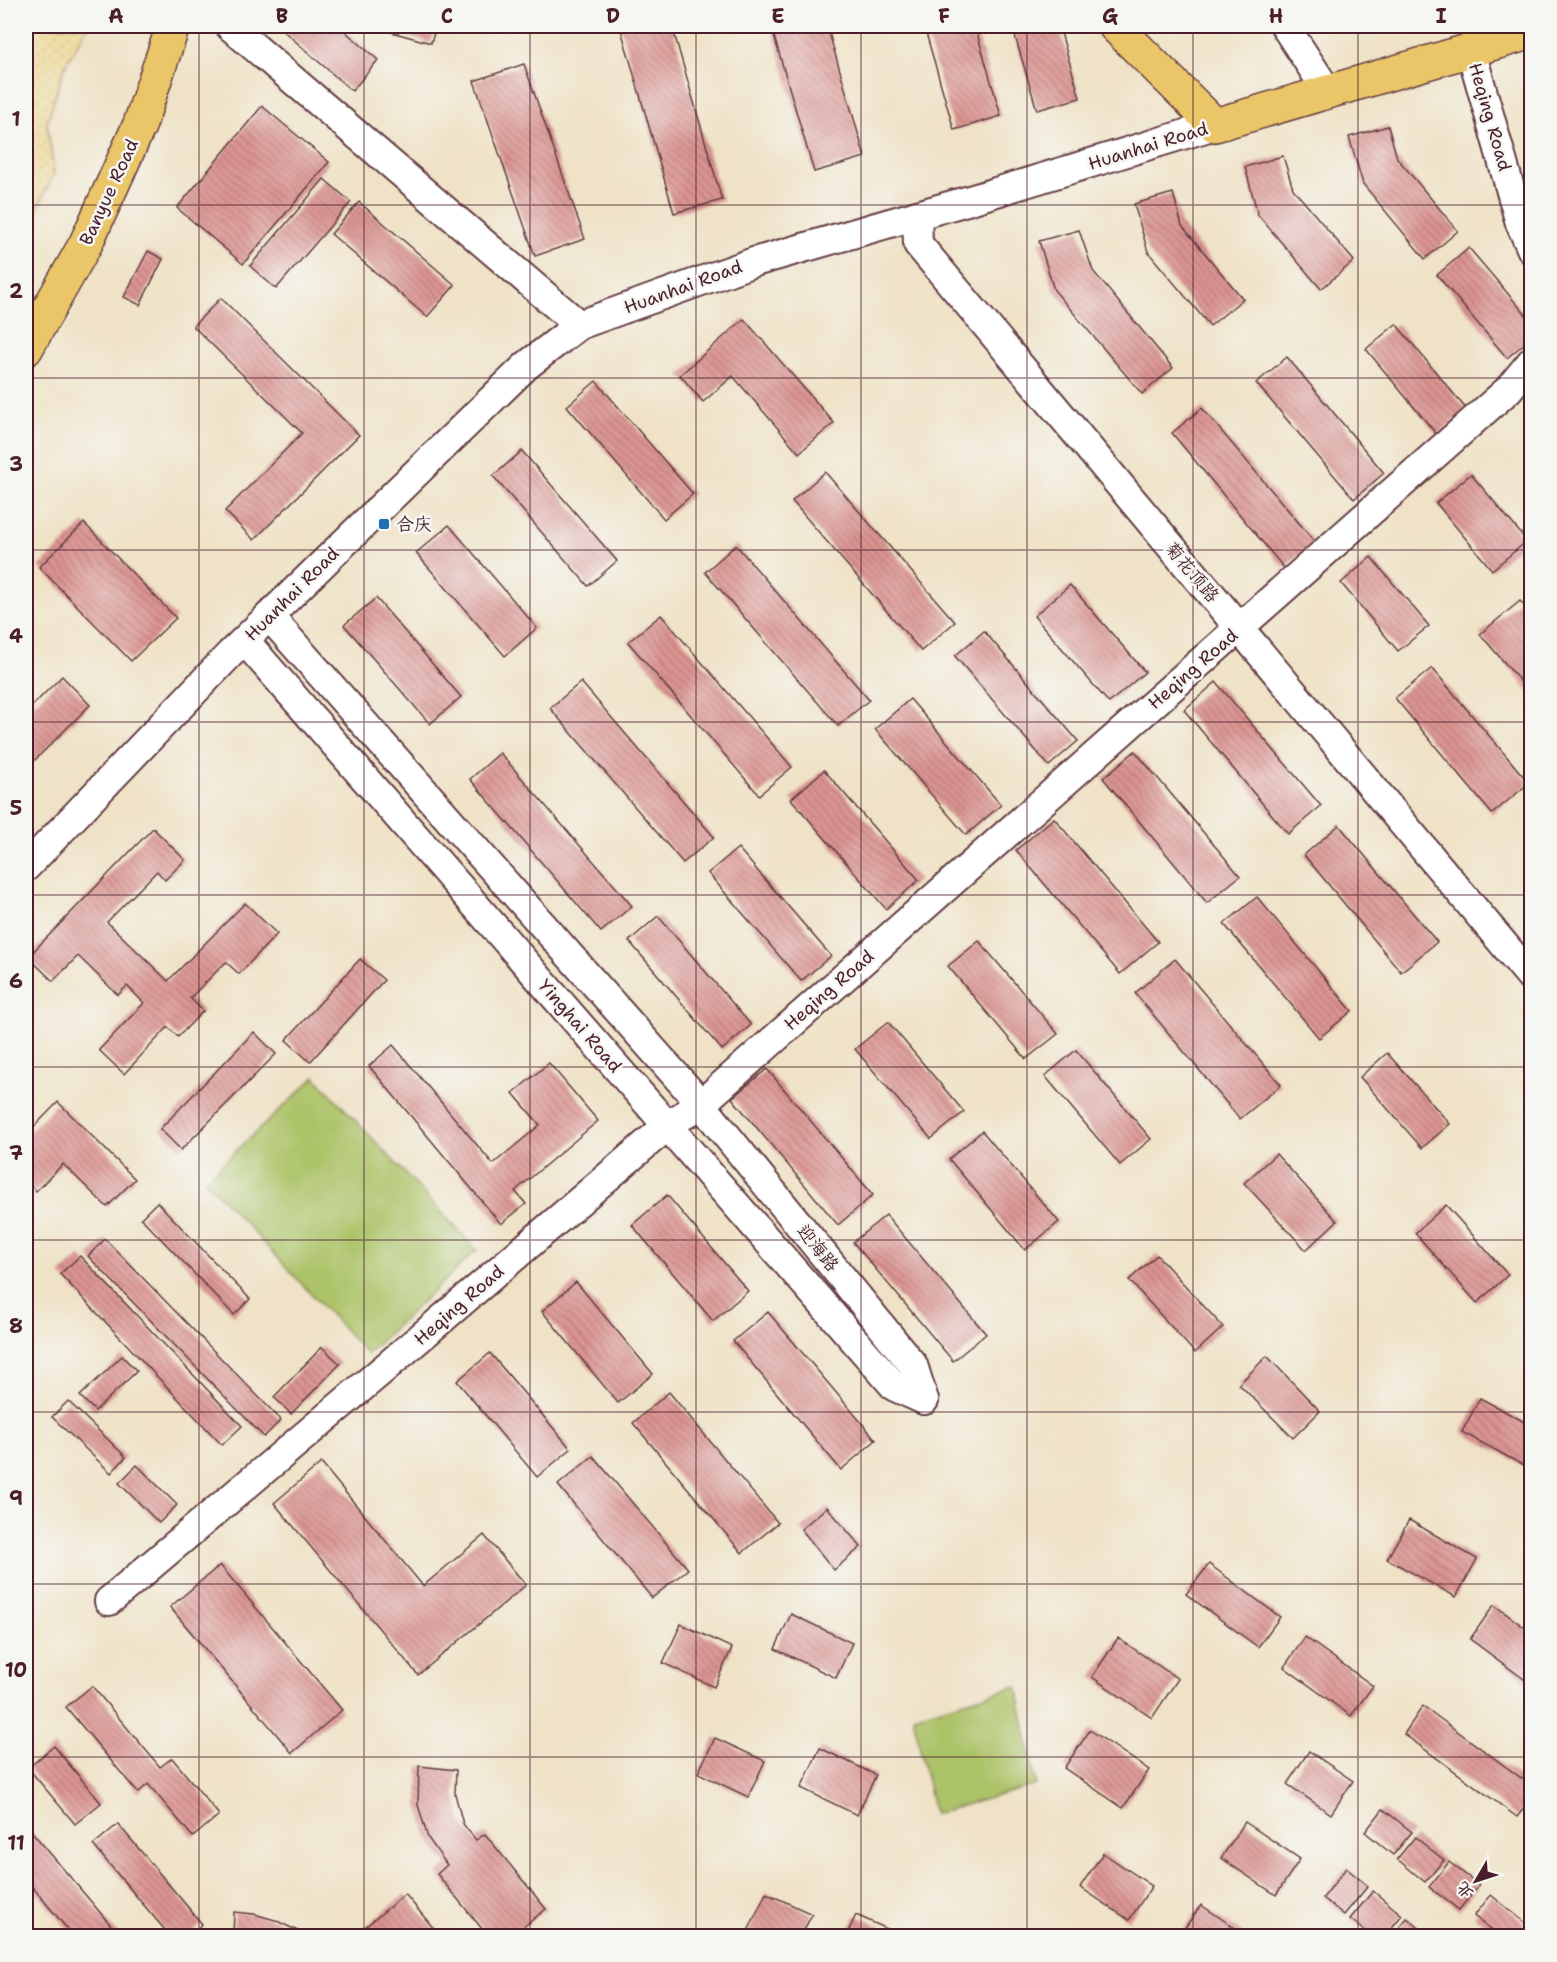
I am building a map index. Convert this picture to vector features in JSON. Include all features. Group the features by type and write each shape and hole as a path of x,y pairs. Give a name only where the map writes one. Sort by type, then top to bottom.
{"main road":[{"name":"Banyue Road","path":"26,349 86,243 141,124 173,26"},
{"path":"1115,26 1215,125"},
{"name":"Huanhai Road","path":"1215,125 1532,32"}],"street":[{"path":"230,26 579,325"},
{"path":"1285,26 1328,92"},
{"name":"Heqing Road","path":"1471,51 1520,223 1532,250"},
{"name":"Huanhai Road","path":"26,867 231,653 526,366 579,325 754,262 970,200 1215,125"},
{"name":"菊花顶路","path":"917,215 918,244 1532,978"},
{"name":"Heqing Road","path":"109,1600 667,1126 701,1104 1508,390 1532,361"},
{"name":"Yinghai Road","path":"245,641 895,1387 924,1400 913,1365 701,1104 269,616"}],"green space":[{"path":"315,1077 477,1250 367,1354 205,1180"},
{"path":"1017,1686 1036,1785 934,1814 913,1716"}],"sand":[{"path":"26,26 88,26 64,68 47,123 54,173 29,228 26,230"}],"building":[{"path":"278,26 339,26 378,60 352,91"},
{"path":"378,26 436,26 431,43 377,28"},
{"path":"620,26 672,26 722,200 674,213"},
{"path":"771,26 827,26 865,157 814,172"},
{"path":"924,26 975,26 1001,116 954,130"},
{"path":"1012,26 1059,26 1080,98 1037,110"},
{"path":"524,64 585,239 535,256 474,81"},
{"path":"262,106 329,162 243,264 177,208"},
{"path":"1388,126 1397,158 1458,231 1425,259 1363,184 1349,137"},
{"path":"1283,156 1293,189 1354,261 1321,289 1258,215 1245,167"},
{"path":"324,179 351,202 276,289 250,266"},
{"path":"1173,193 1182,226 1243,299 1210,326 1148,252 1134,204"},
{"path":"359,202 455,285 427,317 331,234"},
{"path":"1079,230 1093,271 1173,368 1142,394 1054,290 1039,241"},
{"path":"1469,248 1532,322 1532,337 1507,358 1437,275"},
{"path":"148,251 163,259 140,305 124,297"},
{"path":"221,298 359,435 254,540 225,511 302,433 193,326"},
{"path":"744,319 834,423 799,453 733,376 703,402 680,375"},
{"path":"1396,324 1467,410 1437,435 1366,349"},
{"path":"1287,357 1384,473 1354,499 1256,383"},
{"path":"596,381 693,494 664,519 567,406"},
{"path":"1202,408 1315,542 1284,568 1172,433"},
{"path":"522,451 617,561 588,586 493,476"},
{"path":"825,472 955,622 921,651 792,501"},
{"path":"1471,474 1527,541 1492,570 1436,503"},
{"path":"84,523 176,618 131,661 39,567"},
{"path":"449,525 537,628 505,656 416,553"},
{"path":"736,545 869,700 838,726 705,572"},
{"path":"1371,557 1429,626 1398,651 1341,583"},
{"path":"1070,585 1145,672 1109,703 1034,616"},
{"path":"376,598 461,697 430,724 344,625"},
{"path":"1520,601 1532,615 1532,695 1480,634"},
{"path":"661,615 792,767 759,795 628,642"},
{"path":"984,631 1078,741 1049,766 955,656"},
{"path":"1432,668 1529,783 1492,814 1395,698"},
{"path":"62,676 90,705 26,769 26,712"},
{"path":"581,682 714,837 683,863 550,708"},
{"path":"1216,682 1321,806 1288,834 1184,710"},
{"path":"910,699 1001,805 966,835 875,729"},
{"path":"1135,751 1240,876 1207,903 1103,778"},
{"path":"500,753 632,906 601,932 470,779"},
{"path":"824,770 919,880 886,909 791,799"},
{"path":"1054,818 1158,942 1120,974 1016,850"},
{"path":"1339,825 1437,942 1401,972 1304,855"},
{"path":"153,828 185,860 165,880 157,871 107,922 168,981 245,903 277,934 239,974 226,962 190,998 203,1011 178,1037 168,1027 124,1074 99,1050 144,1003 127,986 118,995 78,956 53,981 28,957"},
{"path":"738,848 831,956 801,981 708,873"},
{"path":"1257,897 1352,1011 1319,1038 1224,924"},
{"path":"658,916 751,1025 722,1050 629,941"},
{"path":"979,941 1058,1034 1026,1059 948,966"},
{"path":"360,959 384,980 310,1062 286,1040"},
{"path":"1175,959 1281,1085 1240,1119 1135,993"},
{"path":"888,1022 964,1112 931,1139 855,1049"},
{"path":"254,1032 276,1054 181,1150 160,1129"},
{"path":"393,1045 493,1164 540,1125 513,1093 549,1063 598,1121 515,1191 526,1204 501,1224 369,1066"},
{"path":"1076,1050 1151,1139 1120,1165 1045,1076"},
{"path":"1387,1053 1450,1124 1422,1148 1360,1077"},
{"path":"767,1069 873,1195 838,1225 732,1098"},
{"path":"58,1102 135,1179 107,1207 63,1164 36,1191 26,1181 26,1135"},
{"path":"982,1131 1059,1222 1025,1250 949,1159"},
{"path":"1276,1154 1337,1221 1306,1250 1244,1183"},
{"path":"667,1195 748,1291 713,1321 632,1225"},
{"path":"157,1202 250,1299 234,1315 141,1218"},
{"path":"1446,1205 1508,1275 1477,1303 1415,1233"},
{"path":"886,1215 986,1334 953,1361 853,1242"},
{"path":"105,1239 281,1420 264,1437 88,1256"},
{"path":"1157,1255 1223,1327 1195,1353 1129,1280"},
{"path":"80,1256 242,1426 222,1445 60,1274"},
{"path":"576,1282 653,1374 618,1403 542,1311"},
{"path":"768,1312 876,1440 841,1470 733,1341"},
{"path":"322,1347 340,1364 291,1414 274,1397"},
{"path":"490,1353 571,1449 537,1477 457,1381"},
{"path":"122,1356 137,1371 95,1411 80,1396"},
{"path":"1267,1356 1320,1411 1293,1438 1239,1384"},
{"path":"669,1392 778,1523 742,1553 633,1423"},
{"path":"1480,1398 1532,1426 1532,1470 1462,1432"},
{"path":"68,1401 126,1457 111,1473 52,1417"},
{"path":"593,1456 688,1569 652,1598 558,1485"},
{"path":"321,1463 423,1586 484,1535 526,1585 418,1675 274,1503"},
{"path":"137,1465 177,1505 159,1523 119,1483"},
{"path":"827,1507 861,1547 834,1570 801,1529"},
{"path":"1409,1520 1477,1559 1456,1597 1387,1559"},
{"path":"1209,1564 1280,1617 1258,1647 1186,1594"},
{"path":"220,1565 342,1710 292,1753 170,1607"},
{"path":"1494,1605 1532,1633 1532,1685 1470,1639"},
{"path":"791,1614 852,1643 836,1678 775,1649"},
{"path":"681,1624 732,1648 714,1687 663,1663"},
{"path":"1305,1637 1373,1686 1351,1716 1284,1667"},
{"path":"1118,1638 1178,1679 1152,1718 1092,1677"},
{"path":"92,1686 160,1767 172,1758 219,1815 193,1837 148,1784 138,1793 66,1707"},
{"path":"1423,1706 1532,1786 1532,1798 1517,1817 1404,1734"},
{"path":"1090,1730 1149,1770 1123,1808 1064,1768"},
{"path":"715,1738 765,1761 748,1797 698,1773"},
{"path":"54,1746 101,1803 75,1824 28,1768"},
{"path":"820,1748 876,1775 857,1815 801,1788"},
{"path":"1309,1751 1353,1781 1331,1814 1287,1784"},
{"path":"419,1766 456,1770 455,1794 463,1824 476,1840 485,1834 546,1909 512,1936 488,1936 437,1874 447,1865 428,1838 418,1805"},
{"path":"1383,1809 1412,1832 1393,1855 1365,1832"},
{"path":"1245,1822 1300,1859 1276,1895 1221,1858"},
{"path":"118,1824 202,1924 188,1936 170,1936 93,1845"},
{"path":"27,1826 120,1936 73,1936 26,1879"},
{"path":"1415,1837 1444,1860 1425,1882 1397,1859"},
{"path":"1103,1853 1152,1886 1129,1920 1080,1887"},
{"path":"1449,1862 1479,1885 1459,1910 1429,1887"},
{"path":"1346,1868 1368,1886 1344,1915 1323,1898"},
{"path":"1373,1891 1402,1915 1385,1936 1372,1936 1350,1919"},
{"path":"766,1893 812,1914 801,1936 760,1936 748,1931"},
{"path":"405,1894 440,1936 361,1936 358,1933"},
{"path":"1491,1895 1532,1928 1532,1936 1500,1936 1474,1916"},
{"path":"1201,1905 1247,1936 1179,1936"},
{"path":"234,1912 254,1914 275,1920 308,1936 233,1936"},
{"path":"856,1915 903,1936 846,1936"},
{"path":"1407,1918 1429,1936 1392,1936"}],"place":[{"name":"合庆","path":"384,524"}]}
